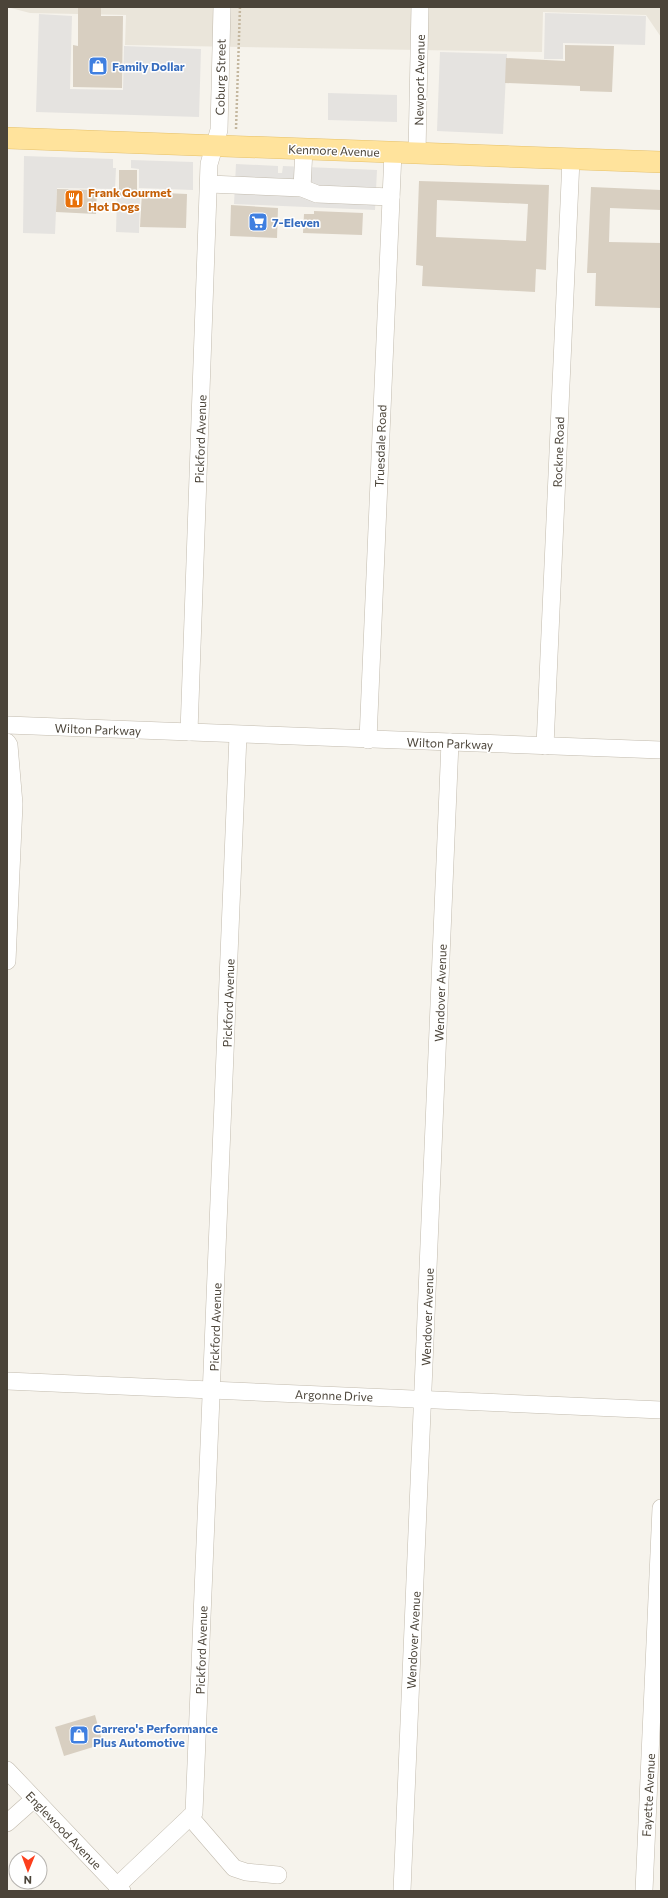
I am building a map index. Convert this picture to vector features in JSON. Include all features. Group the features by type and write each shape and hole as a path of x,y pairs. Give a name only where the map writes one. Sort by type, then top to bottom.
{"main road":[{"name":"Kenmore Avenue","path":"7,138 661,162"}],"street":[{"name":"Coburg Street","path":"214,146 218,130 222,7"},
{"name":"Newport Avenue","path":"417,153 420,7"},
{"name":"Pickford Avenue","path":"189,732 209,164 214,146"},
{"path":"302,188 304,149"},
{"name":"Truesdale Road","path":"368,740 393,152"},
{"name":"Rockne Road","path":"545,746 571,159"},
{"path":"209,184 302,188 317,194 391,197"},
{"name":"Wilton Parkway","path":"7,725 661,750"},
{"name":"Pickford Avenue","path":"190,1817 194,1814 238,735"},
{"path":"7,742 9,745 14,804 7,961"},
{"name":"Wendover Avenue","path":"402,1891 424,1399 450,742"},
{"name":"Argonne Drive","path":"7,1381 661,1410"},
{"name":"Fayette Avenue","path":"644,1891 661,1508"},
{"name":"Englewood Avenue","path":"7,1770 119,1888"},
{"path":"7,1823 34,1799"},
{"path":"119,1888 190,1817 234,1868 246,1872 278,1875"}],"path":[{"name":"Coburg Street","path":"236,129 240,7"}],"shaded area":[{"path":"7,7 661,7 661,37 646,15 543,12 542,52 125,45 126,15 30,13"},
{"path":"545,13 646,16 645,45 563,43 563,59 544,59"},
{"path":"39,14 72,16 70,89 123,90 124,46 201,49 199,117 36,112"},
{"path":"440,52 507,54 503,134 437,131"},
{"path":"328,93 397,95 397,122 328,120"},
{"path":"24,156 113,159 113,168 116,168 115,189 57,188 55,234 23,233"},
{"path":"131,160 193,162 193,190 139,188 139,169 131,168"},
{"path":"236,164 278,166 278,173 282,173 283,166 377,170 375,210 234,204"},
{"path":"117,197 140,198 139,233 116,232"}],"building":[{"name":"Family Dollar","path":"78,7 101,7 101,16 123,16 122,88 73,87 73,45 78,46"},
{"path":"565,45 614,46 612,92 580,91 580,86 505,83 506,58 565,61"},
{"path":"119,170 137,170 137,196 119,196"},
{"path":"419,181 549,185 546,270 536,269 535,292 422,286 423,266 416,265","holes":["437,200 528,204 526,241 436,237"]},
{"path":"591,187 661,190 661,210 610,208 609,242 661,243 661,308 595,306 596,273 587,273"},
{"path":"57,189 97,190 96,214 56,212"},
{"path":"142,192 187,194 186,228 140,227"},
{"path":"231,205 278,208 277,238 230,236"},
{"path":"314,211 363,213 362,235 303,233 304,214 314,214"},
{"name":"Carrero's Performance Plus Automotive","path":"95,1715 103,1744 64,1756 55,1727"}],"place":[{"name":"Family Dollar","path":"98,66"},
{"name":"Frank Gourmet Hot Dogs","path":"74,199"},
{"name":"7-Eleven","path":"258,222"},
{"name":"Carrero's Performance Plus Automotive","path":"79,1735"}]}
